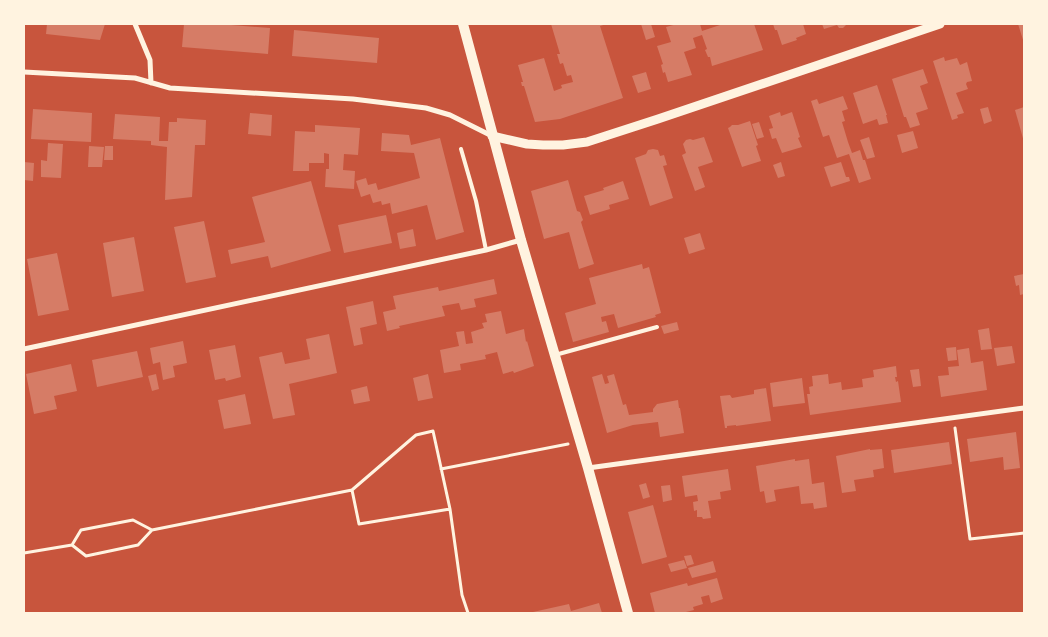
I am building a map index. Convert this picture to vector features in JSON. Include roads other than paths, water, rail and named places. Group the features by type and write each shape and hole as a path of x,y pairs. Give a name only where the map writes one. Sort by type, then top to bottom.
{"main road":[{"path":"463,24 521,240 588,468 628,613"}],"street":[{"path":"135,24 150,60 151,83"},
{"path":"24,72 135,78 170,88 353,99 426,108 450,116 492,136 527,144 563,145 587,142 940,24"},
{"path":"24,348 486,250 521,240"},
{"path":"588,468 1024,408"}],"lane":[{"path":"461,149 476,202 486,250"},
{"path":"555,355 657,327"}]}
